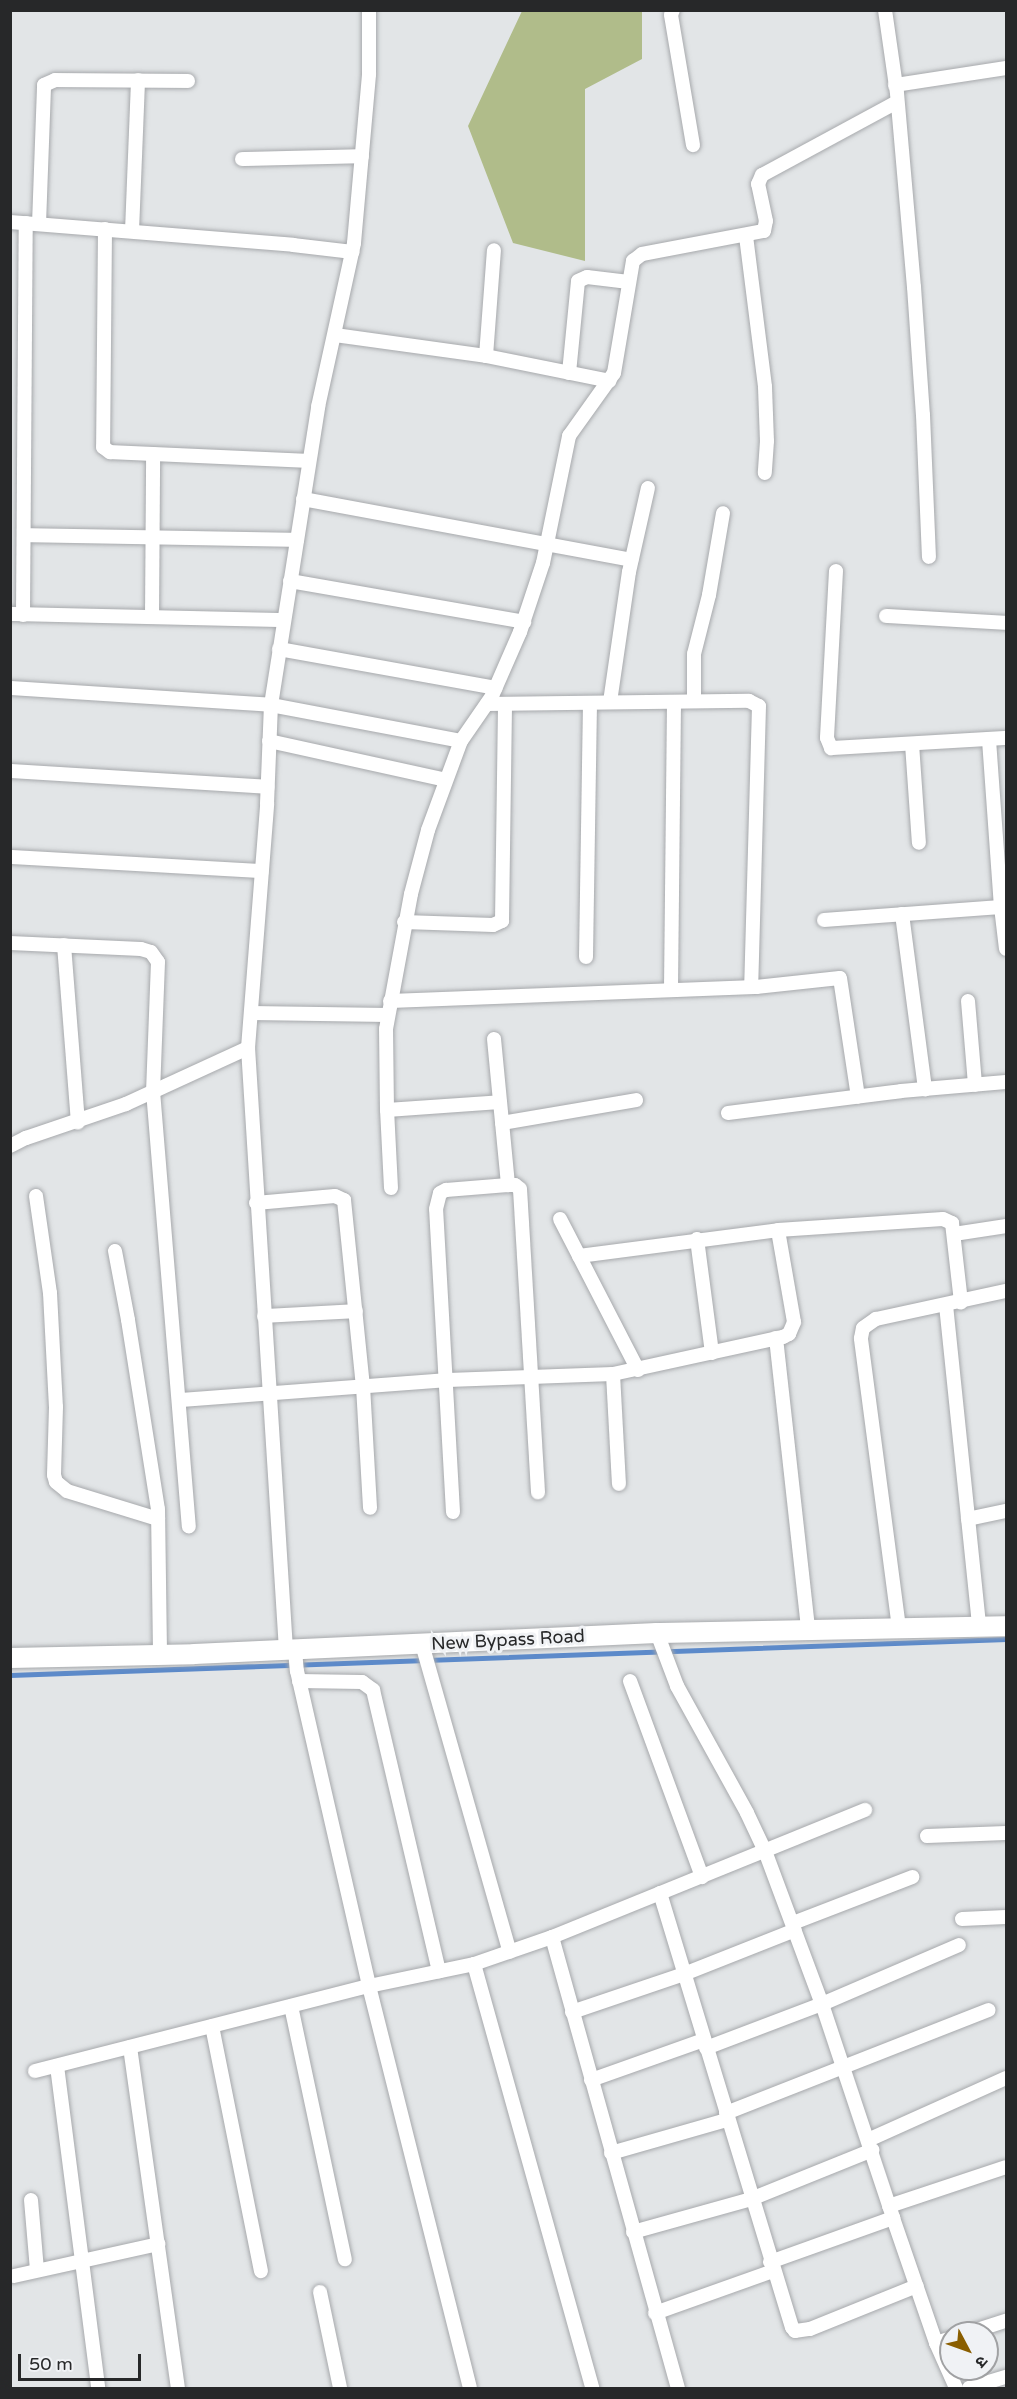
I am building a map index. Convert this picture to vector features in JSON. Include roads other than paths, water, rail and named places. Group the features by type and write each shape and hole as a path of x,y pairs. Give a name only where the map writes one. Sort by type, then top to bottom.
{"main road":[{"name":"New Bypass Road","path":"10,1658 160,1655 295,1663 808,1630 1006,1626"}],"street":[{"path":"369,10 369,74 352,252 318,407 271,705 268,787 248,1048 269,1394 295,1663 369,1986 470,2388"},
{"path":"673,10 671,15 693,145"},
{"path":"885,10 897,102 923,415 928,557"},
{"path":"895,85 1006,68"},
{"path":"188,81 55,80 44,85 33,223 24,535 17,614 283,620"},
{"path":"132,231 138,80"},
{"path":"392,1188 387,1110 389,1008 404,922 428,830 461,741 496,688 524,622 548,542 569,436 610,381 617,362 633,261 642,254 764,231 766,225 758,184 762,175 897,102"},
{"path":"242,159 362,156"},
{"path":"10,222 352,252"},
{"path":"105,229 101,442 103,447 110,452 309,460"},
{"path":"746,236 765,387 767,433 765,473"},
{"path":"486,356 494,250"},
{"path":"569,373 578,280 587,277 629,282"},
{"path":"335,335 486,356 610,381"},
{"path":"152,617 153,454"},
{"path":"610,702 631,560 648,488"},
{"path":"303,499 548,542 631,560"},
{"path":"694,701 695,647 709,595 723,513"},
{"path":"24,535 297,540"},
{"path":"836,571 828,745 836,749 1006,738"},
{"path":"290,581 524,622"},
{"path":"885,616 1006,623"},
{"path":"279,649 496,688"},
{"path":"10,688 271,705 461,741"},
{"path":"487,704 749,701 759,706 751,979 751,984 756,987"},
{"path":"586,957 590,702"},
{"path":"671,989 674,702"},
{"path":"404,922 493,925 502,921 505,704"},
{"path":"989,740 1006,949"},
{"path":"269,741 446,780"},
{"path":"912,744 919,843"},
{"path":"10,771 268,787"},
{"path":"10,857 262,871"},
{"path":"824,920 1001,907"},
{"path":"902,914 925,1089"},
{"path":"10,943 141,949 155,955 158,968 153,1091 181,1400 189,1527"},
{"path":"64,945 78,1122"},
{"path":"251,1013 389,1008 671,989 756,987 840,978 843,983 858,1097"},
{"path":"968,1001 975,1085"},
{"path":"494,1039 508,1185"},
{"path":"10,1146 26,1138 78,1122 248,1048"},
{"path":"728,1113 925,1089 1006,1082"},
{"path":"502,1123 636,1100"},
{"path":"387,1110 500,1102"},
{"path":"453,1512 437,1198 446,1190 515,1185 520,1194 538,1492"},
{"path":"36,1197 50,1293 56,1407 54,1475 56,1482 67,1491 158,1519"},
{"path":"256,1203 341,1197 346,1207 363,1386 370,1508"},
{"path":"560,1219 638,1370"},
{"path":"579,1256 778,1230 943,1219 952,1223 961,1302"},
{"path":"954,1234 1006,1227"},
{"path":"181,1400 448,1380 613,1374 776,1338 789,1334 794,1322 778,1230"},
{"path":"697,1239 712,1353"},
{"path":"115,1251 129,1320 158,1519 160,1655"},
{"path":"899,1628 861,1338 863,1328 876,1319 1006,1291"},
{"path":"946,1305 979,1627"},
{"path":"264,1316 356,1311"},
{"path":"776,1338 808,1630"},
{"path":"613,1374 619,1484"},
{"path":"968,1519 1006,1511"},
{"path":"660,1641 669,1664 765,1851 822,2004 936,2343 956,2388"},
{"path":"424,1656 510,1952"},
{"path":"295,1663 368,1684 373,1690 439,1971"},
{"path":"630,1681 702,1877"},
{"path":"35,2071 369,1986 474,1964 552,1937 865,1810"},
{"path":"927,1836 1006,1833"},
{"path":"572,2012 684,1974 912,1877"},
{"path":"660,1893 771,2266 795,2331 810,2329 917,2286"},
{"path":"962,1919 1006,1917"},
{"path":"552,1937 655,2313 678,2388"},
{"path":"591,2080 822,2004 959,1945"},
{"path":"474,1964 592,2388"},
{"path":"291,2006 345,2259"},
{"path":"611,2153 726,2116 989,2010"},
{"path":"212,2026 261,2271"},
{"path":"130,2047 178,2388"},
{"path":"57,2066 98,2388"},
{"path":"633,2232 751,2199 870,2145 1006,2078"},
{"path":"655,2313 771,2266 891,2212 1006,2167"},
{"path":"32,2200 37,2270"},
{"path":"14,2276 159,2244"},
{"path":"320,2292 340,2388"},
{"path":"969,2388 1006,2377"}],"waterway":[{"path":"10,1675 1006,1639"}]}
